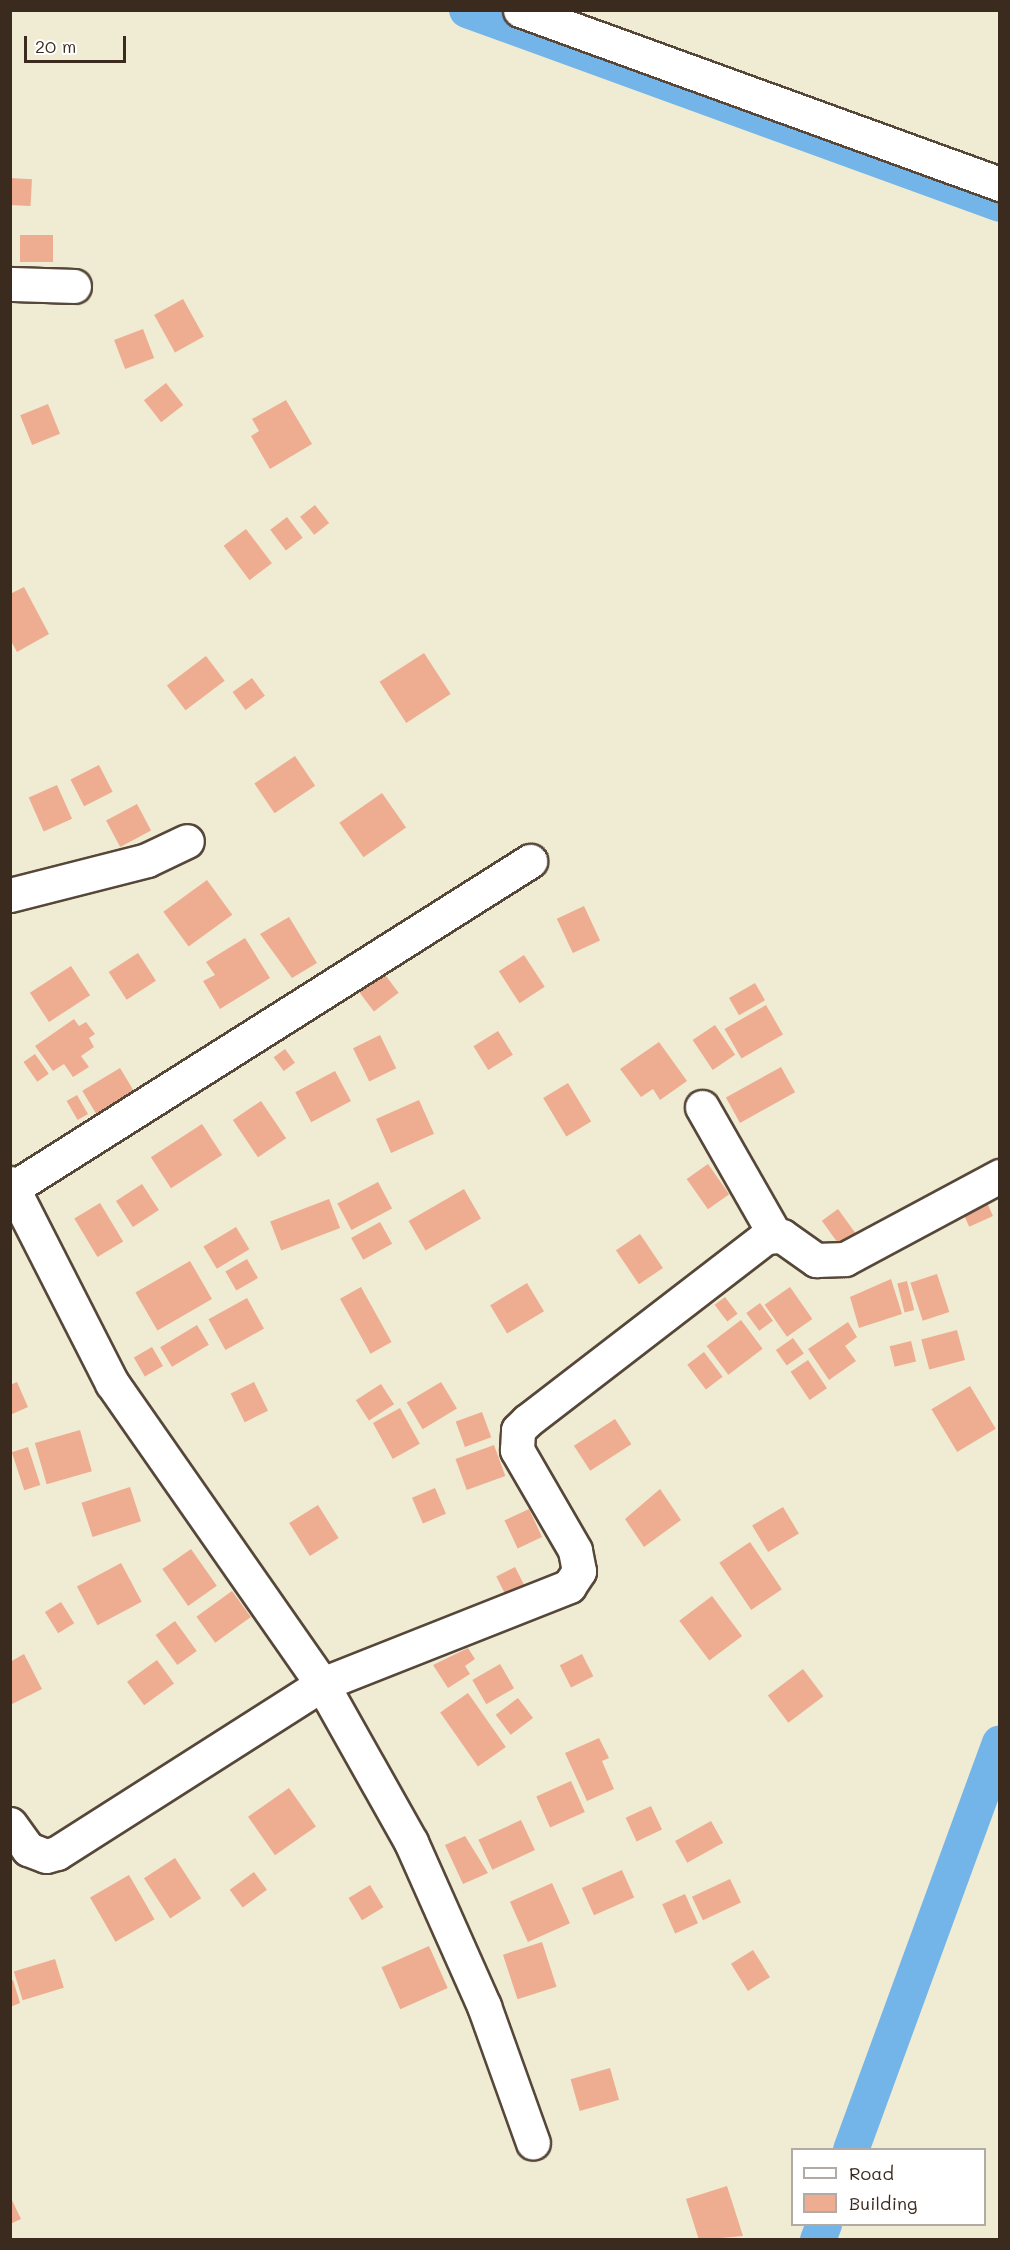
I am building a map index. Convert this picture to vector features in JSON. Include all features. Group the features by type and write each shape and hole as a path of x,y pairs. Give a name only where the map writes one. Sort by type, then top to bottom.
{"street":[{"path":"520,10 999,184"},
{"path":"10,284 74,286"},
{"path":"20,884 147,860 187,841"},
{"path":"530,861 12,1185 112,1383 322,1684 411,1842 484,2006 532,2143"},
{"path":"702,1107 775,1235 816,1260 844,1259 999,1176"},
{"path":"10,1824 28,1849 46,1856 57,1853 322,1684 569,1586 579,1563 516,1450 518,1430 775,1235"}],"building":[{"path":"10,178 32,179 31,206 10,205"},
{"path":"20,235 53,235 53,262 20,262"},
{"path":"183,299 204,337 175,353 154,315"},
{"path":"143,329 154,358 125,369 114,340"},
{"path":"166,383 183,405 161,422 144,400"},
{"path":"286,400 312,444 270,469 251,436 259,431 252,419"},
{"path":"48,404 60,434 32,445 20,415"},
{"path":"315,505 329,523 314,535 300,517"},
{"path":"287,517 303,538 286,550 270,530"},
{"path":"246,529 272,563 250,580 224,546"},
{"path":"24,587 49,634 17,652 10,639 10,594"},
{"path":"424,653 451,694 406,723 380,682"},
{"path":"206,656 225,681 186,710 167,685"},
{"path":"252,678 265,696 246,710 233,692"},
{"path":"295,756 315,786 275,813 254,783"},
{"path":"99,765 113,792 84,806 70,780"},
{"path":"57,785 72,819 44,831 29,798"},
{"path":"382,793 406,827 363,857 339,823"},
{"path":"137,804 151,830 120,847 106,820"},
{"path":"207,880 232,915 189,947 163,912"},
{"path":"584,906 600,940 573,953 557,919"},
{"path":"289,917 317,963 292,978 260,934"},
{"path":"245,938 270,978 220,1009 203,981 215,975 206,962"},
{"path":"138,953 156,981 127,1000 109,972"},
{"path":"524,955 545,987 520,1003 499,971"},
{"path":"71,966 90,995 49,1022 30,993"},
{"path":"383,972 399,993 374,1011 358,991"},
{"path":"755,983 765,1000 739,1015 729,998"},
{"path":"766,1005 783,1034 741,1058 724,1029"},
{"path":"74,1019 79,1026 86,1022 95,1034 89,1038 94,1047 81,1056 89,1067 73,1077 64,1064 53,1071 35,1046"},
{"path":"715,1025 735,1055 713,1070 693,1040"},
{"path":"498,1031 513,1055 488,1070 473,1046"},
{"path":"380,1035 396,1068 369,1081 353,1048"},
{"path":"659,1042 687,1081 660,1100 653,1089 641,1097 620,1069"},
{"path":"285,1049 295,1063 284,1071 274,1057"},
{"path":"35,1054 49,1074 37,1082 24,1062"},
{"path":"781,1067 795,1092 740,1123 726,1098"},
{"path":"120,1068 137,1096 99,1119 82,1091"},
{"path":"335,1071 351,1101 311,1122 295,1092"},
{"path":"568,1083 591,1122 566,1137 543,1098"},
{"path":"77,1095 88,1114 78,1120 67,1101"},
{"path":"419,1100 434,1134 391,1153 376,1119"},
{"path":"261,1101 286,1138 258,1157 233,1120"},
{"path":"202,1124 222,1155 171,1188 151,1157"},
{"path":"708,1164 729,1194 708,1209 687,1179"},
{"path":"378,1182 392,1208 351,1230 337,1204"},
{"path":"142,1184 159,1210 133,1227 116,1201"},
{"path":"464,1189 481,1218 426,1250 409,1221"},
{"path":"984,1196 993,1216 969,1227 960,1207"},
{"path":"329,1199 340,1228 281,1251 270,1222"},
{"path":"100,1203 123,1242 97,1257 74,1218"},
{"path":"838,1209 857,1235 841,1247 822,1221"},
{"path":"380,1222 392,1244 363,1260 351,1238"},
{"path":"236,1227 249,1249 217,1269 203,1247"},
{"path":"640,1234 663,1268 639,1284 616,1250"},
{"path":"247,1259 258,1278 236,1291 225,1272"},
{"path":"190,1261 212,1299 157,1331 135,1292"},
{"path":"937,1274 949,1312 923,1321 910,1283"},
{"path":"891,1279 902,1314 859,1328 850,1297"},
{"path":"907,1281 914,1310 905,1313 897,1283"},
{"path":"527,1283 544,1311 507,1333 490,1305"},
{"path":"361,1287 392,1342 371,1354 340,1299"},
{"path":"790,1287 812,1319 787,1337 765,1305"},
{"path":"725,1297 738,1314 727,1322 715,1305"},
{"path":"247,1298 264,1329 225,1350 209,1319"},
{"path":"760,1303 773,1321 759,1331 746,1313"},
{"path":"741,1320 763,1349 728,1375 707,1346"},
{"path":"848,1322 857,1337 845,1346 856,1361 829,1380 808,1349"},
{"path":"197,1325 209,1345 172,1367 160,1347"},
{"path":"957,1330 965,1360 929,1370 921,1340"},
{"path":"793,1338 804,1354 787,1366 776,1350"},
{"path":"911,1341 916,1361 895,1367 890,1346"},
{"path":"152,1347 163,1366 145,1377 134,1358"},
{"path":"704,1352 723,1377 706,1389 687,1365"},
{"path":"808,1360 827,1388 810,1400 791,1372"},
{"path":"17,1382 28,1407 10,1415 10,1385"},
{"path":"254,1382 268,1411 245,1422 231,1393"},
{"path":"441,1382 457,1409 423,1429 407,1403"},
{"path":"381,1384 394,1404 369,1420 356,1400"},
{"path":"970,1386 996,1429 957,1452 931,1409"},
{"path":"400,1408 420,1444 393,1459 373,1423"},
{"path":"482,1412 491,1437 465,1447 456,1422"},
{"path":"615,1419 631,1444 590,1471 574,1446"},
{"path":"80,1430 92,1471 47,1484 35,1443"},
{"path":"494,1445 505,1476 467,1490 455,1459"},
{"path":"28,1447 40,1485 24,1490 12,1452"},
{"path":"130,1487 141,1521 93,1537 81,1503"},
{"path":"435,1488 446,1514 423,1524 412,1498"},
{"path":"660,1489 681,1520 644,1547 625,1519"},
{"path":"318,1505 339,1538 310,1556 289,1523"},
{"path":"783,1507 799,1534 768,1552 752,1526"},
{"path":"529,1509 542,1537 518,1549 505,1520"},
{"path":"750,1542 782,1589 751,1610 719,1563"},
{"path":"191,1549 217,1586 188,1606 162,1569"},
{"path":"121,1563 142,1602 98,1625 77,1586"},
{"path":"515,1567 525,1587 506,1596 496,1577"},
{"path":"232,1591 251,1617 215,1643 196,1617"},
{"path":"712,1596 742,1636 709,1661 679,1621"},
{"path":"61,1602 74,1623 58,1633 45,1612"},
{"path":"175,1621 197,1651 177,1665 156,1635"},
{"path":"468,1648 475,1659 465,1666 470,1674 448,1688 433,1665"},
{"path":"24,1654 42,1689 10,1705 10,1662"},
{"path":"582,1654 593,1676 571,1688 560,1665"},
{"path":"157,1660 174,1683 144,1705 127,1682"},
{"path":"500,1664 514,1688 486,1704 472,1680"},
{"path":"803,1669 823,1696 788,1723 768,1695"},
{"path":"468,1693 506,1747 478,1767 440,1713"},
{"path":"518,1698 533,1718 511,1735 496,1715"},
{"path":"599,1738 609,1758 602,1761 614,1789 587,1801 565,1753"},
{"path":"571,1781 585,1812 550,1828 536,1796"},
{"path":"289,1788 316,1827 275,1855 248,1817"},
{"path":"651,1806 662,1830 637,1841 626,1818"},
{"path":"521,1820 535,1850 492,1870 478,1840"},
{"path":"711,1821 723,1843 687,1863 675,1841"},
{"path":"465,1836 488,1873 463,1884 445,1845"},
{"path":"175,1858 201,1898 170,1918 144,1878"},
{"path":"622,1870 634,1897 594,1915 582,1888"},
{"path":"254,1872 267,1890 243,1907 230,1890"},
{"path":"129,1875 154,1919 116,1942 90,1898"},
{"path":"730,1879 741,1903 703,1920 692,1897"},
{"path":"552,1883 570,1923 528,1942 510,1902"},
{"path":"370,1885 383,1907 362,1920 349,1898"},
{"path":"685,1894 698,1923 675,1933 662,1904"},
{"path":"542,1942 557,1987 518,1999 503,1955"},
{"path":"429,1946 448,1988 400,2009 381,1967"},
{"path":"753,1950 770,1977 748,1991 731,1964"},
{"path":"55,1959 64,1988 23,2000 14,1972"},
{"path":"13,1980 20,2003 10,2007 10,1981"},
{"path":"610,2068 619,2100 580,2111 571,2079"},
{"path":"727,2186 743,2236 699,2240 686,2199"},
{"path":"10,2196 21,2219 10,2224"}],"waterway":[{"path":"467,10 1000,204"},
{"path":"852,2148 1000,1743"},
{"path":"818,2240 823,2226"}]}
